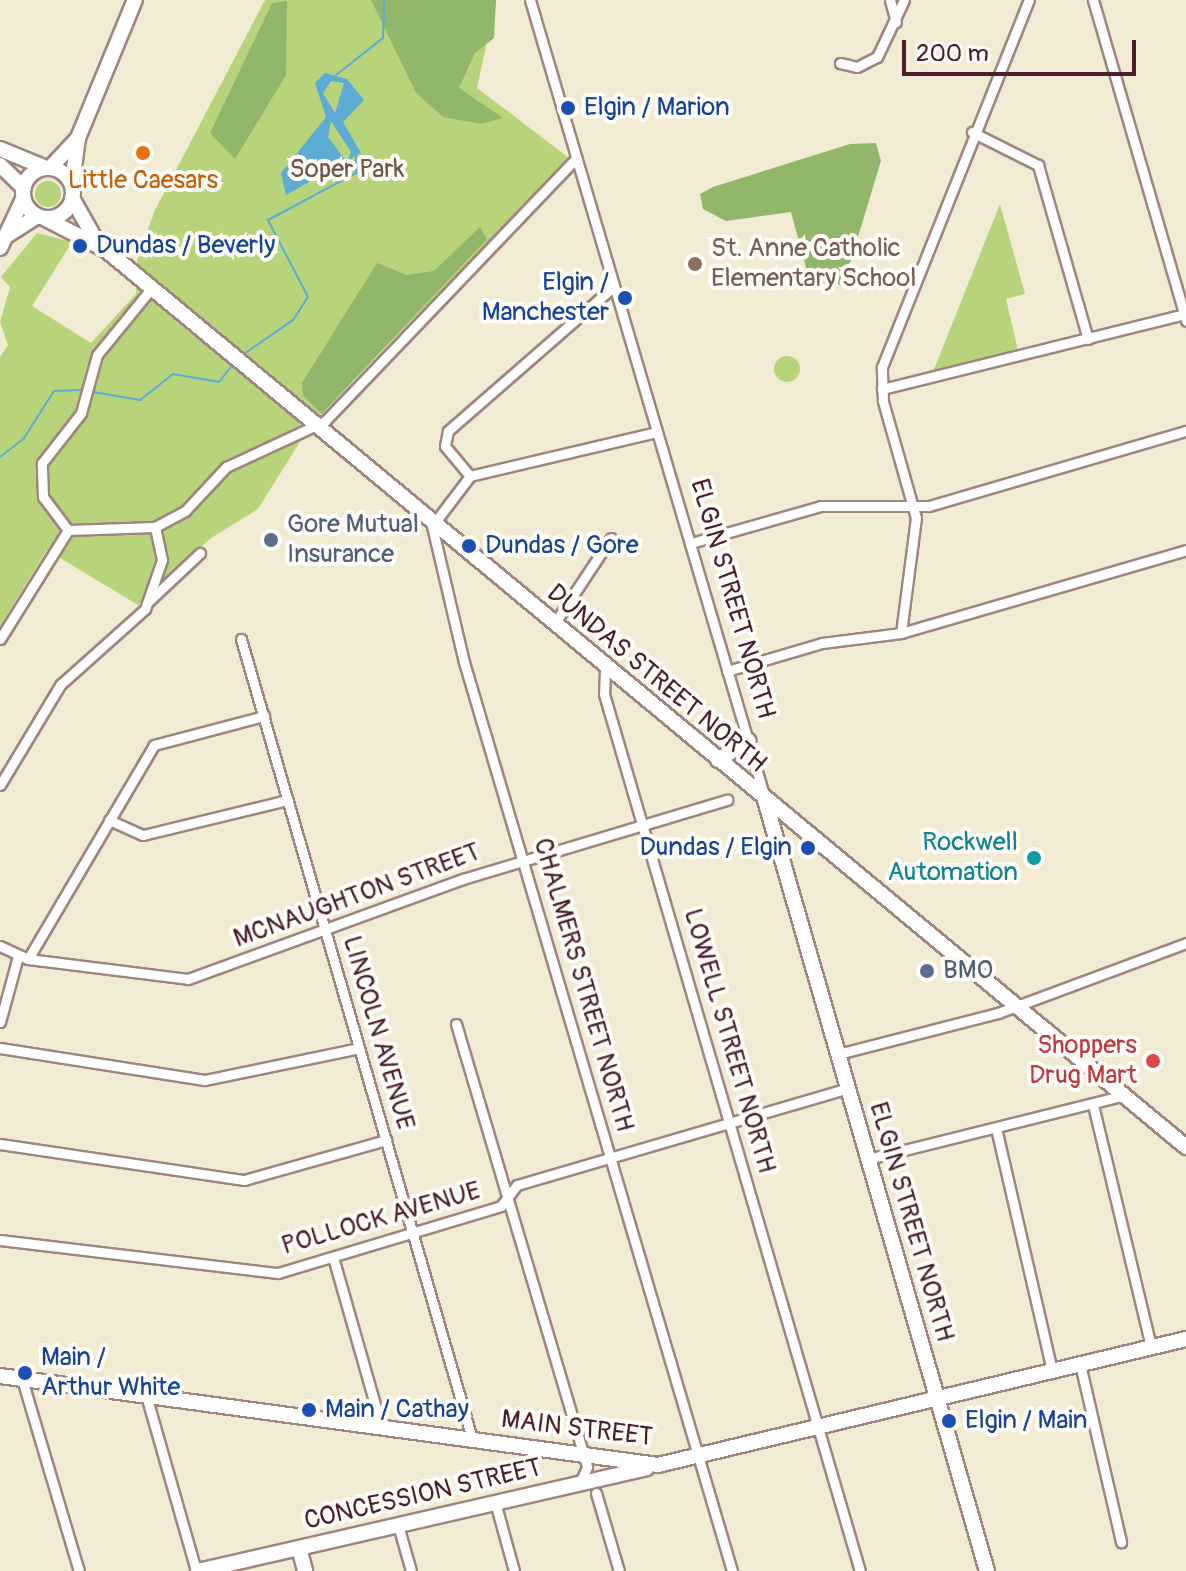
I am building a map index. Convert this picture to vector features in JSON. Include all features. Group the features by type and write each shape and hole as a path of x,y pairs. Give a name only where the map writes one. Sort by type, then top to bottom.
{"main road":[{"path":"4,241 41,218 72,190 78,138 135,0"},
{"path":"4,241 24,194 78,138"},
{"path":"0,149 48,168 72,190"},
{"path":"0,165 41,218"},
{"name":"DUNDAS STREET NORTH","path":"72,190 98,244"},
{"name":"DUNDAS STREET NORTH","path":"41,218 98,244 432,526 1186,1147"},
{"path":"718,760 748,741"},
{"name":"ELGIN STREET NORTH","path":"765,800 987,1571"},
{"name":"MAIN STREET","path":"0,1376 658,1465 1186,1339"},
{"name":"CONCESSION STREET","path":"197,1571 658,1465"},
{"path":"299,1548 305,1571"}],"street":[{"name":"ELGIN STREET NORTH","path":"530,0 765,800"},
{"path":"890,0 896,22"},
{"path":"840,63 857,67 877,57 904,0"},
{"path":"901,633 915,508 882,389 887,342 1029,0"},
{"path":"882,389 1185,317 1093,0"},
{"path":"972,132 1038,165 1088,339"},
{"path":"68,530 155,527 185,511 226,467 313,427 576,158"},
{"path":"470,476 445,446 448,431 614,286"},
{"path":"68,530 43,497 42,463 81,413 97,355 150,290"},
{"path":"691,543 821,506 915,508 1186,431"},
{"path":"432,526 470,476 657,432"},
{"name":"CHALMERS STREET NORTH","path":"432,526 523,861 732,1571"},
{"path":"149,601 162,560 155,527"},
{"path":"0,639 68,530"},
{"path":"554,624 611,538"},
{"path":"727,671 822,643 901,633 1186,550"},
{"path":"0,785 60,685 97,658 149,601 200,553"},
{"name":"LINCOLN AVENUE","path":"241,639 472,1439"},
{"name":"LOWELL STREET NORTH","path":"605,669 604,694 860,1571"},
{"path":"0,1022 23,957 161,740 264,716"},
{"path":"109,820 143,835 288,800"},
{"name":"MCNAUGHTON STREET","path":"0,946 23,957 182,980 523,861 727,800"},
{"path":"838,1054 1011,1005 1186,943"},
{"path":"456,1024 587,1473 579,1483"},
{"path":"0,1048 205,1080 359,1048"},
{"name":"POLLOCK AVENUE","path":"0,1240 270,1273 501,1206 517,1185 848,1088"},
{"path":"868,1159 1121,1096"},
{"path":"1093,1105 1151,1347"},
{"path":"996,1128 1052,1371"},
{"path":"0,1144 244,1180 386,1140"},
{"path":"333,1257 381,1426"},
{"path":"1080,1364 1121,1542"},
{"path":"22,1379 79,1571"},
{"path":"146,1395 197,1571"},
{"path":"596,1493 619,1571"},
{"path":"495,1502 514,1571"},
{"path":"398,1525 411,1571"}],"green space":[{"name":"Soper Park","path":"265,0 496,0 477,88 569,158 311,424 258,509 211,538 138,605 47,550 0,626 0,357 8,345 0,322 10,287 1,277 37,233 72,242 32,306 91,343 136,294 137,260 155,210"},
{"path":"371,0 496,0 494,38 475,53 459,88 503,118 481,124 443,117 416,93"},
{"path":"287,1 286,75 235,159 210,133 272,3"},
{"path":"876,143 881,161 843,286 810,282 791,212 726,221 703,209 700,194 713,187 850,144"},
{"path":"48,181 57,185 61,194 57,203 48,207 39,203 35,194 39,185"},
{"path":"1000,204 1025,294 1006,299 1019,355 929,382"},
{"path":"480,227 487,239 322,414 303,396 302,383 377,263 407,275 434,271"},
{"path":"787,356 796,360 800,369 796,378 787,382 778,378 774,369 778,360"}],"water":[{"path":"325,73 347,79 364,100 343,122 361,153 348,161 351,152 331,121 328,137 346,161 286,195 281,173 326,117 315,83","holes":["331,81 344,83 335,113 323,93"]}],"waterway":[{"path":"336,75 383,38 384,0"},
{"path":"241,356 293,320 308,297 268,220 356,173 356,156"},
{"path":"93,392 140,400 173,374 219,382 234,363"},
{"path":"0,457 24,438 54,391 81,390"}],"place":[{"name":"Elgin / Marion","path":"568,108"},
{"name":"Little Caesars","path":"143,153"},
{"name":"Dundas / Beverly","path":"80,246"},
{"name":"St. Anne Catholic Elementary School","path":"695,264"},
{"name":"Elgin / Manchester","path":"625,298"},
{"name":"Gore Mutual Insurance","path":"271,540"},
{"name":"Dundas / Gore","path":"469,546"},
{"name":"Dundas / Elgin","path":"808,848"},
{"name":"Rockwell Automation","path":"1034,858"},
{"name":"BMO","path":"927,971"},
{"name":"Shoppers Drug Mart","path":"1153,1061"},
{"name":"Main / Arthur White","path":"25,1373"},
{"name":"Main / Cathay","path":"309,1410"},
{"name":"Elgin / Main","path":"949,1421"}]}
